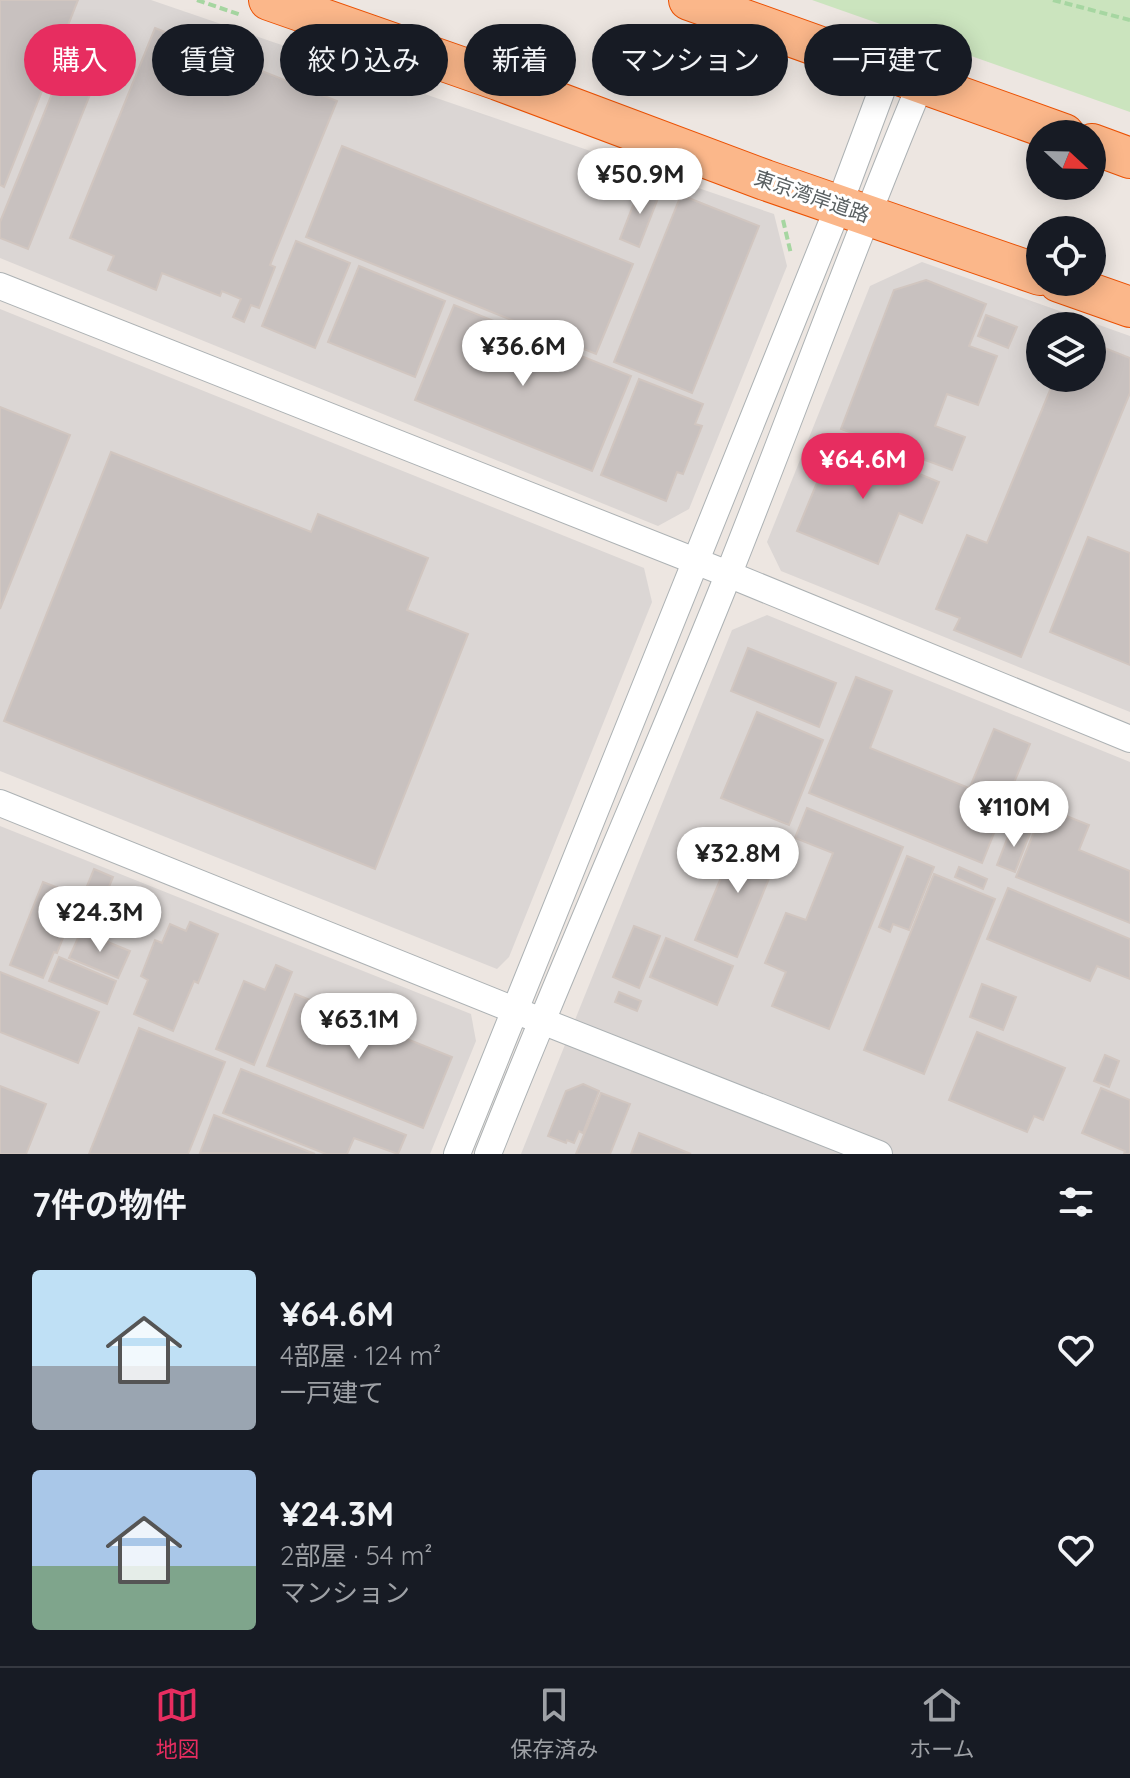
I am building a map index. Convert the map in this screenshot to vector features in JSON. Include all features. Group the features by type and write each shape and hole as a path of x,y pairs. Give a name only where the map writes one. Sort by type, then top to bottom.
{"highway":[{"name":"東京湾岸道路","path":"269,0 1026,270"},
{"path":"689,0 804,41"},
{"path":"958,96 1026,120"},
{"path":"1106,149 1130,158"},
{"path":"1099,296 1130,307"}],"street":[{"path":"488,1154 728,574 853,210 898,96"},
{"path":"457,1154 695,562 853,210"},
{"path":"0,286 728,574 1130,739"},
{"path":"0,803 879,1154"}],"path":[{"path":"1053,0 1130,20"}],"shaded area":[{"path":"0,0 151,0 221,24 152,24 152,96 264,96 264,39 280,44 280,96 430,96 774,214 787,266 689,509 658,526 0,258"},
{"path":"922,262 1063,312 1026,312 1026,392 1106,392 1106,327 1130,336 1130,712 781,571 767,542 870,286"},
{"path":"0,309 644,568 652,602 509,957 497,969 0,771"},
{"path":"767,615 1130,762 1130,1154 521,1154 732,630"},
{"path":"0,826 471,1014 476,1041 430,1154 0,1154"}],"green space":[{"path":"812,0 1130,0 1130,112 972,56 972,24 880,24"}],"building":[{"path":"0,0 78,0 69,24 24,24 24,96 40,96 4,187 0,185"},
{"path":"152,35 152,96 264,96 264,72 280,78 280,96 325,96 337,101 270,265 275,267 259,308 251,305 244,322 233,317 241,299 222,291 220,296 162,273 156,290 108,270 114,256 70,238 127,96 136,96 136,75"},
{"path":"51,96 89,96 28,249 0,238 0,222"},
{"path":"342,146 633,264 596,354 306,237"},
{"path":"641,185 660,193 639,247 620,239"},
{"path":"681,195 759,226 692,393 614,362"},
{"path":"296,241 350,263 315,348 262,326"},
{"path":"359,266 445,301 415,377 328,342"},
{"path":"926,280 986,304 969,346 997,356 978,405 947,394 935,426 965,437 952,470 841,429 894,290"},
{"path":"454,305 631,376 592,471 415,400"},
{"path":"986,315 1017,327 1008,348 978,336"},
{"path":"1106,349 1130,358 1130,393 1021,657 954,630 960,618 936,609 967,535 987,543 1049,392 1106,392"},
{"path":"639,379 703,404 695,424 702,426 683,474 677,472 666,501 601,475"},
{"path":"0,407 70,435 0,609"},
{"path":"835,439 939,482 922,523 899,513 878,564 797,531"},
{"path":"111,452 311,532 318,514 428,558 407,610 468,634 375,869 4,721"},
{"path":"1088,537 1130,553 1130,665 1050,632"},
{"path":"748,648 836,683 819,727 731,691"},
{"path":"856,677 892,691 870,748 1006,803 982,863 809,793"},
{"path":"757,712 823,740 789,825 721,798"},
{"path":"994,729 1030,744 1006,802 970,787"},
{"path":"1044,807 1089,825 1079,850 1130,871 1130,923 1016,877"},
{"path":"807,808 903,847 829,1029 772,1006 786,972 765,963 786,913 806,920 833,853 795,838"},
{"path":"1012,826 1030,833 1015,872 997,865"},
{"path":"740,832 781,849 737,957 695,940"},
{"path":"907,856 934,867 909,930 893,924 890,932 879,927"},
{"path":"959,867 987,879 983,889 955,877"},
{"path":"94,869 113,877 102,904 83,896"},
{"path":"934,874 995,899 924,1074 864,1050"},
{"path":"43,882 66,891 62,900 76,905 57,953 54,952 43,978 10,965"},
{"path":"1008,888 1130,939 1130,979 1097,966 1090,981 987,939"},
{"path":"190,922 218,934 198,983 194,981 173,1031 134,1014 148,980 141,976 155,940 162,943 170,924 186,931"},
{"path":"634,926 660,936 639,988 613,977"},
{"path":"81,931 130,951 118,978 69,958"},
{"path":"666,938 733,966 717,1005 650,977"},
{"path":"59,957 116,981 107,1004 49,981"},
{"path":"276,965 292,972 254,1065 216,1049 244,981 265,990"},
{"path":"0,972 99,1012 78,1063 0,1032"},
{"path":"982,984 1016,997 1003,1030 970,1017"},
{"path":"619,992 641,1001 637,1011 615,1002"},
{"path":"295,994 452,1057 423,1128 267,1066"},
{"path":"139,1028 225,1062 188,1154 89,1154"},
{"path":"977,1032 1065,1068 1043,1120 1034,1116 1027,1132 949,1100"},
{"path":"1105,1055 1119,1061 1109,1087 1094,1081"},
{"path":"241,1069 406,1135 398,1154 354,1138 347,1154 326,1154 223,1113"},
{"path":"583,1084 599,1091 583,1133 579,1131 574,1143 548,1136 566,1091"},
{"path":"0,1086 46,1104 26,1154 0,1154"},
{"path":"1101,1088 1130,1100 1130,1154 1124,1154 1125,1151 1082,1133"},
{"path":"601,1093 630,1104 610,1154 576,1154"},
{"path":"214,1115 315,1154 200,1153"},
{"path":"639,1133 691,1154 631,1154"}]}
